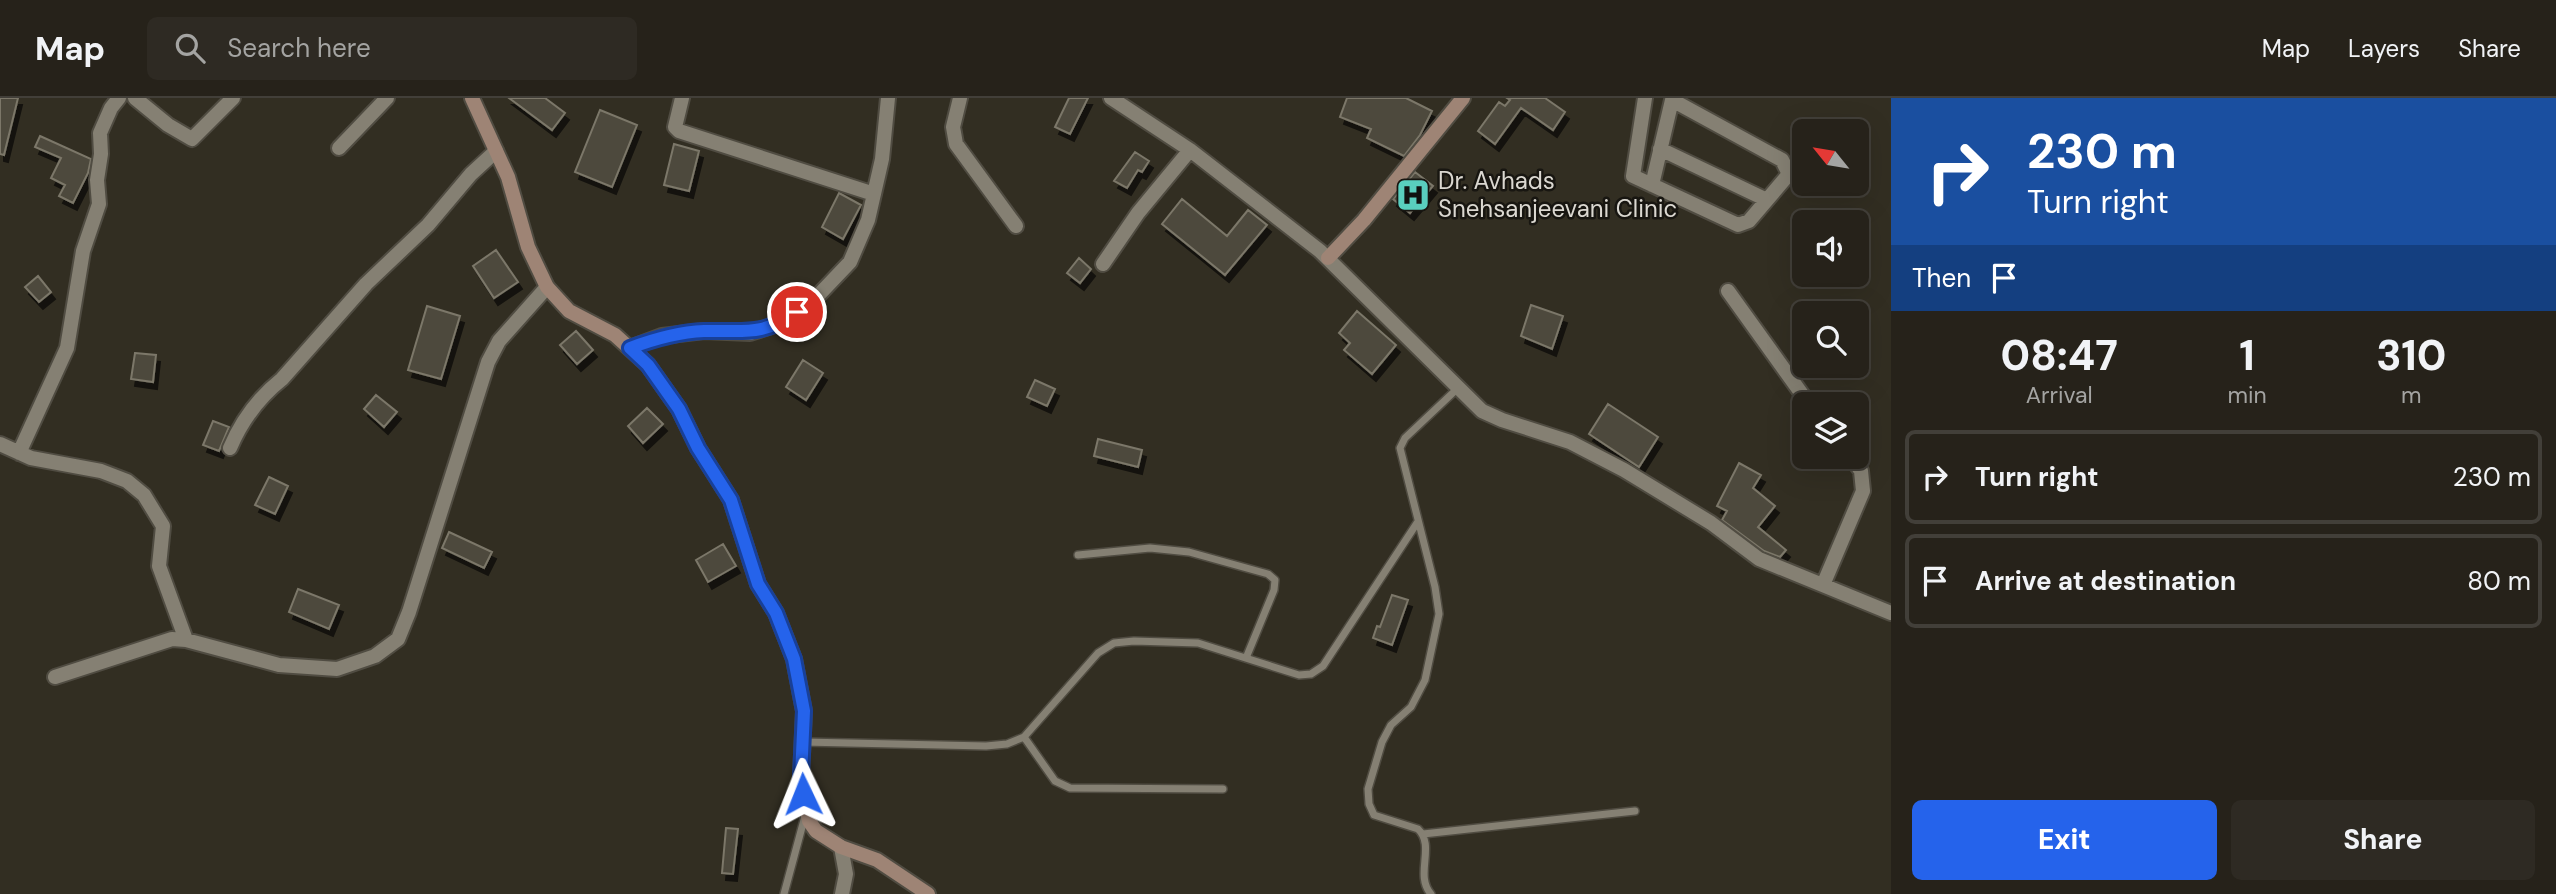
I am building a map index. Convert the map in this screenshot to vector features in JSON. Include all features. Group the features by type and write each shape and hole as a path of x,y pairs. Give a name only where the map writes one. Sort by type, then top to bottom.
{"street":[{"path":"19,453 67,348 83,251 99,204 97,180 101,154 100,133 111,108 120,98"},
{"path":"135,98 168,125 192,139 233,98"},
{"path":"340,148 387,98"},
{"path":"472,98 508,177 528,247 547,287 569,311 615,335 648,365 679,409 698,448 731,500 758,584 776,613 794,659 804,711 801,776 806,812 816,831 842,847 877,860 928,894"},
{"path":"682,98 675,127 679,131 874,194"},
{"path":"630,348 662,336 704,331 750,333 784,322 811,303 850,262 868,220 882,159 888,98"},
{"path":"960,98 953,127 956,144 1016,226"},
{"path":"1111,98 1190,150 1328,258 1482,411 1570,442 1624,470 1711,523 1759,559 1891,613"},
{"path":"1328,258 1364,220 1463,98"},
{"path":"1645,98 1633,176 1651,185 1738,225 1749,221 1789,174 1782,160 1672,100 1651,185"},
{"path":"1660,149 1767,200"},
{"path":"1103,264 1138,214 1190,150"},
{"path":"230,448 239,426 265,393 282,379 301,354 366,284 428,225 471,174 496,151"},
{"path":"55,677 172,639 186,640 279,665 337,669 375,656 398,639 410,612 488,362 499,341 547,287"},
{"path":"1728,291 1800,392"},
{"path":"0,444 31,458 101,471 127,481 144,495 163,526 159,566 186,640"},
{"path":"1823,585 1859,505 1863,491 1860,469"},
{"path":"842,847 846,874 842,894"}],"lane":[{"path":"1431,894 1424,884 1426,842 1423,834 1418,829 1374,815 1369,804 1368,789 1382,743 1391,725 1411,707 1425,680 1439,614 1435,587 1400,448 1405,438 1458,388"},
{"path":"803,742 986,746 1007,744 1024,737 1098,653 1114,643 1198,643 1299,675 1311,674 1323,666 1417,523"},
{"path":"1078,555 1150,548 1189,552 1268,574 1275,580 1274,590 1247,658"},
{"path":"1024,737 1055,781 1070,788 1223,789"},
{"path":"1423,834 1635,811"},
{"path":"784,894 806,812"}],"building":[{"path":"0,98 18,98 4,155 0,154"},
{"path":"509,98 545,98 565,113 552,130"},
{"path":"1069,98 1088,98 1070,134 1055,127"},
{"path":"1347,98 1406,98 1432,111 1420,135 1404,156 1367,138 1371,129 1340,117"},
{"path":"1507,98 1545,98 1565,112 1553,130 1521,108 1495,144 1478,131 1499,102 1505,106 1510,100"},
{"path":"600,110 637,125 612,187 575,172"},
{"path":"40,136 91,159 88,173 73,203 59,196 65,185 51,178 61,158 35,147"},
{"path":"674,144 699,151 689,191 664,185"},
{"path":"1135,152 1149,161 1142,172 1138,170 1127,188 1114,181"},
{"path":"1415,172 1433,186 1410,213 1393,199"},
{"path":"839,193 861,205 843,239 822,227"},
{"path":"1182,199 1227,236 1248,210 1267,225 1225,275 1162,224"},
{"path":"496,250 518,282 494,298 473,266"},
{"path":"1079,258 1091,269 1080,283 1067,273"},
{"path":"38,276 51,292 39,302 25,287"},
{"path":"1531,305 1563,316 1552,349 1521,336"},
{"path":"427,306 460,316 441,379 408,370"},
{"path":"1357,311 1396,345 1372,374 1344,350 1350,343 1339,333"},
{"path":"576,331 593,350 577,364 560,345"},
{"path":"135,353 156,355 153,382 131,379"},
{"path":"803,360 823,373 806,400 786,387"},
{"path":"1035,380 1055,389 1047,406 1027,397"},
{"path":"376,395 397,412 384,427 364,409"},
{"path":"1608,404 1658,437 1639,467 1589,434"},
{"path":"647,408 663,424 643,443 628,426"},
{"path":"213,421 229,427 219,451 203,445"},
{"path":"1098,439 1142,450 1138,467 1094,456"},
{"path":"1739,463 1761,475 1753,488 1775,506 1758,527 1786,550 1780,557 1764,551 1722,520 1727,511 1717,506"},
{"path":"269,477 288,486 275,514 255,505"},
{"path":"449,532 492,552 484,568 442,548"},
{"path":"723,544 736,566 708,582 696,560"},
{"path":"298,589 339,605 329,629 289,612"},
{"path":"1392,595 1408,600 1392,645 1373,638"},
{"path":"726,828 738,829 733,874 722,873"}],"place":[{"name":"Dr. Avhads Snehsanjeevani Clinic","path":"1413,195"}],"route":[{"path":"797,312 784,322 750,333 704,331 662,336 630,348 648,365 679,409 698,448 731,500 758,584 776,613 794,659 804,711 801,776 803,794"}]}
